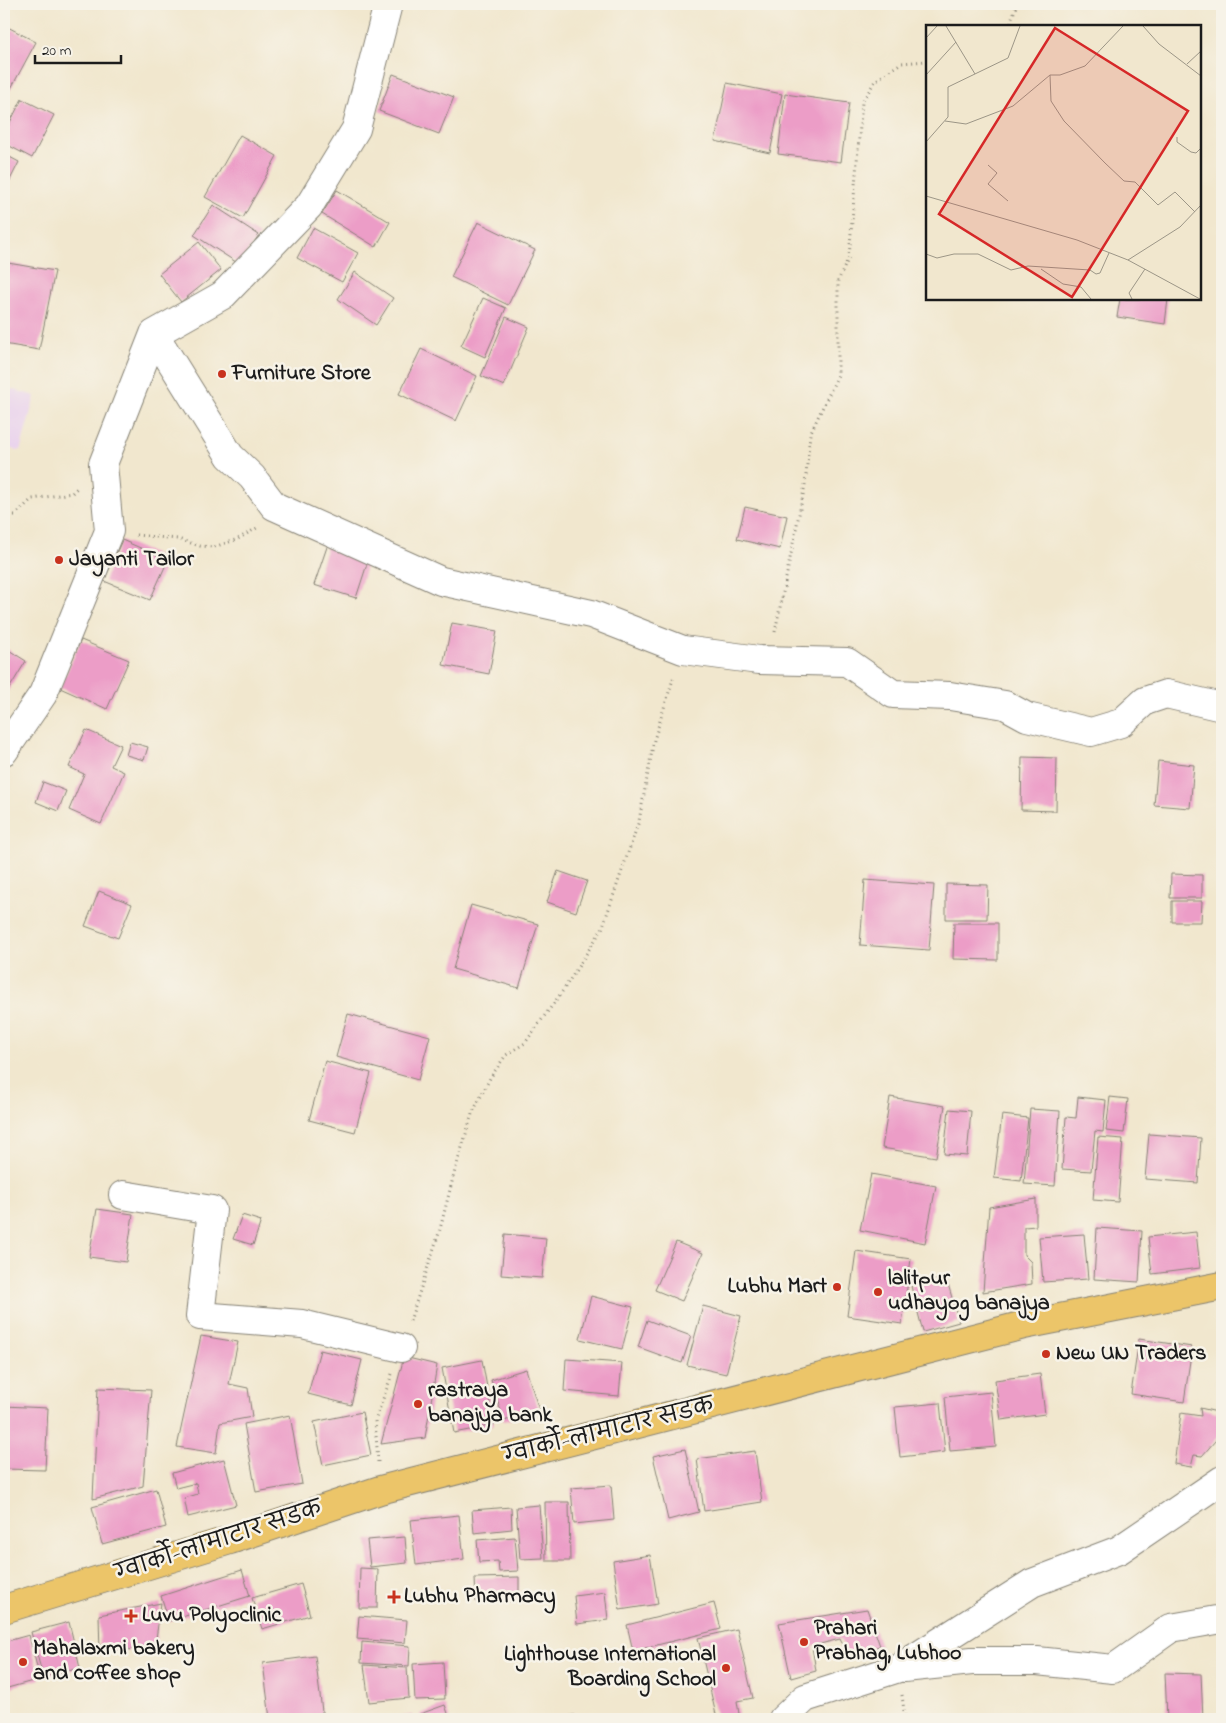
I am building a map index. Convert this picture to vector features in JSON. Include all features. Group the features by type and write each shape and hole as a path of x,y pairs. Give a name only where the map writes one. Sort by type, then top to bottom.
{"main road":[{"name":"ग्वार्को-लामाटार सडक","path":"4,1609 230,1540 380,1490 1024,1325 1222,1286"}],"street":[{"path":"4,751 43,694 109,531 103,464 154,334 223,295 309,206 356,129 388,4"},
{"path":"154,334 230,456 252,478 274,506 441,581 591,614 683,650 759,660 847,662 893,694 950,696 1005,705 1027,717 1091,732 1121,723 1145,701 1166,694 1222,707"},
{"path":"123,1195 212,1210 200,1316 302,1324 400,1348"},
{"path":"899,1668 1032,1583 1119,1550 1222,1480"},
{"path":"784,1719 805,1698 899,1668 972,1661 1037,1661 1113,1669 1171,1628 1222,1619"}],"path":[{"path":"1008,25 1017,4"},
{"path":"759,660 774,640 805,485 810,434 838,375 838,281 849,257 862,102 875,81 901,63 926,61"},
{"path":"4,515 14,515 32,499 72,493 103,464"},
{"path":"109,531 156,538 178,539 200,546 214,547 238,539 258,527 274,506"},
{"path":"380,1490 375,1421 439,1233 472,1114 490,1078 506,1055 525,1043 564,989 602,929 639,822 654,740 683,650"}],"shaded area":[{"path":"4,387 35,396 20,451 4,447"}],"building":[{"path":"4,25 36,42 8,94 4,92"},
{"path":"393,74 454,97 439,134 379,111"},
{"path":"727,83 782,94 770,153 715,141"},
{"path":"785,94 849,103 841,162 778,154"},
{"path":"22,99 54,115 32,158 4,143 4,134"},
{"path":"240,135 277,156 243,218 205,197"},
{"path":"4,154 19,162 4,192"},
{"path":"337,190 390,222 376,247 322,214"},
{"path":"213,205 259,235 239,264 194,235"},
{"path":"478,222 535,250 508,305 451,277"},
{"path":"313,228 358,253 342,282 297,258"},
{"path":"199,242 221,270 181,302 159,274"},
{"path":"8,263 55,271 39,350 4,344 4,283"},
{"path":"355,272 393,298 376,325 338,299"},
{"path":"483,298 506,308 485,357 461,346"},
{"path":"1120,300 1168,300 1165,324 1117,317"},
{"path":"506,317 529,327 504,386 481,376"},
{"path":"421,349 477,376 456,421 399,394"},
{"path":"745,507 787,516 780,549 737,539"},
{"path":"122,540 168,560 150,600 104,581"},
{"path":"329,541 370,555 356,598 314,585"},
{"path":"452,623 497,631 489,674 443,665"},
{"path":"81,640 129,660 107,709 60,688"},
{"path":"4,647 26,661 4,697"},
{"path":"86,730 121,745 111,766 124,772 101,824 69,810 84,774 69,767"},
{"path":"130,742 148,747 144,760 126,755"},
{"path":"1022,757 1057,758 1056,811 1021,810"},
{"path":"1158,761 1194,765 1190,808 1154,805"},
{"path":"43,782 66,791 58,811 36,802"},
{"path":"558,871 587,881 576,912 547,902"},
{"path":"1171,874 1202,875 1202,898 1170,898"},
{"path":"865,880 934,885 929,950 860,945"},
{"path":"946,884 988,885 987,919 946,919"},
{"path":"99,891 132,904 118,938 85,926"},
{"path":"1172,901 1202,901 1201,922 1172,922"},
{"path":"471,905 538,924 519,988 453,969"},
{"path":"954,923 998,923 998,960 953,959"},
{"path":"348,1014 430,1036 418,1080 336,1057"},
{"path":"325,1061 371,1073 355,1132 309,1120"},
{"path":"890,1097 945,1106 936,1157 882,1148"},
{"path":"1078,1097 1106,1100 1103,1132 1095,1131 1091,1171 1062,1169 1066,1117 1076,1118"},
{"path":"1110,1097 1128,1099 1124,1133 1106,1131"},
{"path":"949,1109 971,1111 967,1156 944,1154"},
{"path":"1030,1109 1060,1111 1055,1186 1024,1184"},
{"path":"1002,1115 1028,1118 1021,1181 994,1178"},
{"path":"1149,1134 1201,1138 1198,1183 1145,1179"},
{"path":"1098,1137 1123,1139 1118,1202 1093,1200"},
{"path":"871,1174 936,1186 925,1243 860,1230"},
{"path":"1036,1199 1036,1226 1024,1227 1024,1255 1031,1262 1032,1284 983,1292 989,1207"},
{"path":"97,1209 133,1214 126,1262 89,1257"},
{"path":"242,1215 261,1221 253,1245 233,1239"},
{"path":"1097,1228 1142,1231 1139,1282 1094,1279"},
{"path":"1196,1232 1200,1268 1152,1274 1148,1237"},
{"path":"505,1234 546,1238 542,1278 501,1275"},
{"path":"1084,1234 1088,1279 1043,1282 1039,1237"},
{"path":"676,1242 703,1253 682,1301 655,1290"},
{"path":"856,1251 911,1259 902,1324 847,1316"},
{"path":"946,1277 959,1322 923,1332 911,1286"},
{"path":"591,1296 633,1307 622,1349 580,1339"},
{"path":"703,1306 741,1316 726,1374 687,1365"},
{"path":"647,1320 691,1336 682,1363 638,1347"},
{"path":"201,1336 238,1342 229,1384 248,1388 252,1417 220,1423 216,1453 177,1447"},
{"path":"1139,1339 1192,1347 1184,1402 1131,1394"},
{"path":"320,1350 362,1360 351,1405 308,1394"},
{"path":"404,1357 437,1365 425,1438 381,1444"},
{"path":"566,1359 622,1363 619,1396 564,1391"},
{"path":"482,1360 494,1425 454,1433 442,1368"},
{"path":"526,1369 539,1410 504,1421 491,1380"},
{"path":"1040,1374 1045,1414 1001,1420 995,1380"},
{"path":"98,1388 151,1390 143,1486 93,1499"},
{"path":"991,1392 996,1447 950,1451 945,1397"},
{"path":"1222,1396 1222,1433 1202,1456 1194,1455 1191,1467 1174,1464 1181,1413 1201,1416 1200,1408 1217,1412"},
{"path":"940,1403 945,1452 900,1457 895,1407"},
{"path":"4,1406 48,1408 45,1470 4,1469"},
{"path":"362,1412 371,1455 323,1465 314,1422"},
{"path":"290,1415 302,1484 256,1492 244,1424"},
{"path":"685,1449 699,1512 668,1520 653,1456"},
{"path":"755,1451 762,1502 704,1511 697,1459"},
{"path":"224,1459 236,1505 188,1517 184,1498 198,1494 196,1483 176,1488 172,1473"},
{"path":"611,1485 614,1520 574,1524 571,1488"},
{"path":"156,1489 166,1527 102,1544 92,1507"},
{"path":"545,1502 569,1502 570,1561 546,1561"},
{"path":"539,1505 543,1558 520,1559 516,1507"},
{"path":"511,1507 512,1529 474,1533 472,1510"},
{"path":"459,1515 464,1559 416,1565 411,1520"},
{"path":"405,1537 407,1563 370,1567 367,1540"},
{"path":"515,1537 518,1571 499,1572 498,1561 479,1562 477,1540"},
{"path":"650,1555 658,1604 620,1610 613,1561"},
{"path":"360,1568 378,1569 377,1608 359,1608"},
{"path":"242,1570 250,1596 169,1621 161,1596"},
{"path":"519,1577 519,1601 476,1602 475,1578"},
{"path":"301,1584 310,1615 262,1629 252,1598"},
{"path":"605,1592 608,1620 577,1624 574,1596"},
{"path":"161,1603 155,1646 100,1654 99,1615"},
{"path":"714,1603 721,1629 633,1651 627,1625"},
{"name":"Prahari Prabhag, Lubhoo","path":"867,1609 880,1646 848,1655 840,1639 812,1646 816,1671 791,1678 779,1623"},
{"path":"359,1616 407,1620 405,1643 357,1639"},
{"path":"69,1622 80,1668 43,1677 31,1632"},
{"name":"Lighthouse International Boarding School","path":"737,1629 753,1698 737,1701 739,1714 725,1719 717,1719 698,1638"},
{"path":"29,1635 40,1679 4,1689 4,1642"},
{"path":"362,1642 410,1646 409,1666 361,1663"},
{"path":"315,1656 323,1719 270,1719 263,1663"},
{"path":"443,1662 445,1699 415,1700 413,1664"},
{"path":"364,1665 407,1668 409,1698 369,1702"},
{"path":"1165,1673 1201,1674 1203,1719 1167,1719"},
{"path":"445,1705 450,1719 422,1719 420,1714"},
{"path":"413,1715 413,1719 394,1719 394,1718"},
{"path":"575,1715 575,1719 563,1719 563,1716"}],"place":[{"name":"Furniture Store","path":"222,374"},
{"name":"Jayanti Tailor","path":"59,560"},
{"name":"Lubhu Mart","path":"837,1287"},
{"name":"lalitpur udhayog banajya","path":"878,1292"},
{"name":"New UN Traders","path":"1046,1354"},
{"name":"rastraya banajya bank","path":"418,1404"},
{"name":"Lubhu Pharmacy","path":"394,1597"},
{"name":"Luvu Polyoclinic","path":"131,1616"},
{"name":"Prahari Prabhag, Lubhoo","path":"804,1642"},
{"name":"Mahalaxmi bakery and coffee shop","path":"23,1662"},
{"name":"Lighthouse International Boarding School","path":"726,1668"}]}
